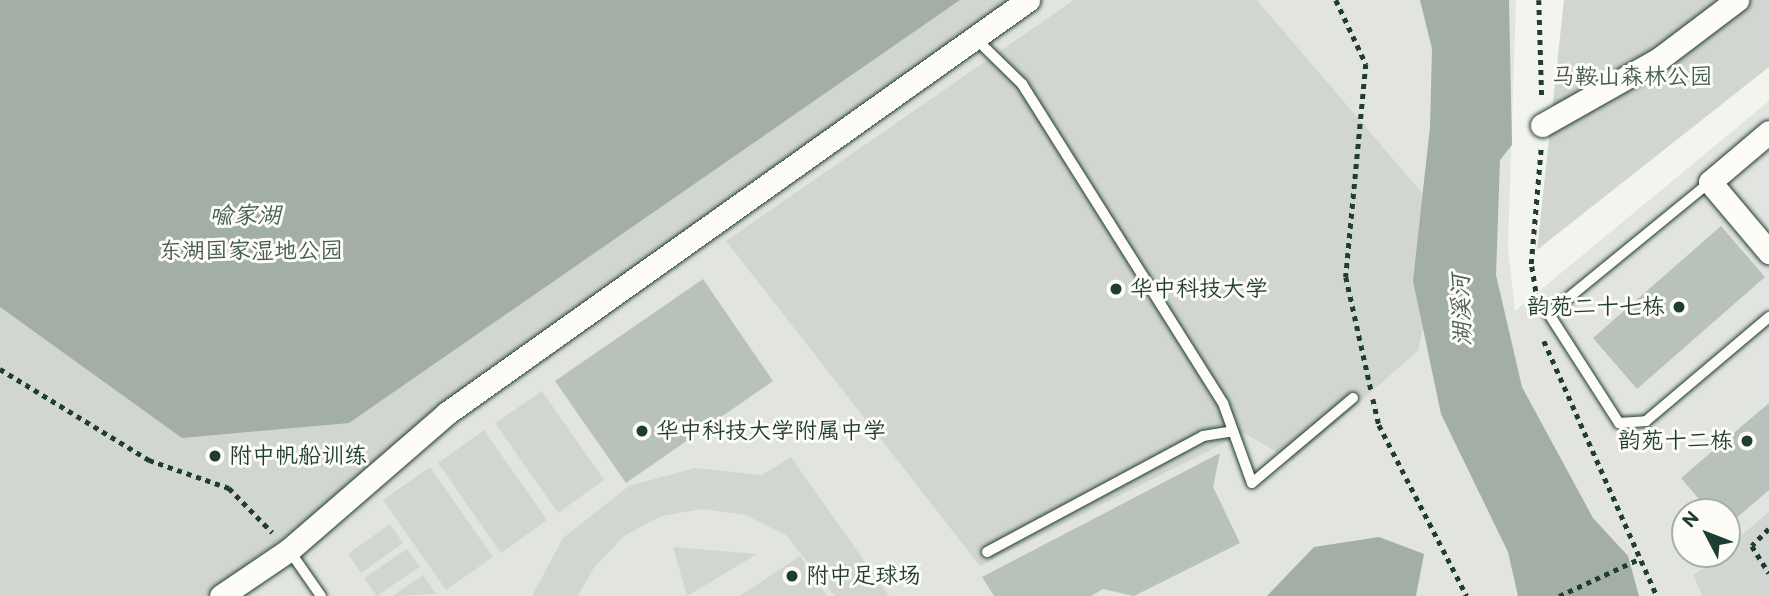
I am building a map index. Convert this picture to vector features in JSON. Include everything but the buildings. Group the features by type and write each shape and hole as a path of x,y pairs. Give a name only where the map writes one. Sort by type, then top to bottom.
{"street":[{"path":"220,596 289,550 447,413 1028,0"},
{"path":"1542,125 1659,59 1737,0"},
{"path":"1769,132 1710,181 1769,252"}],"lane":[{"path":"975,38 1022,84 1223,403 1252,483 1353,398"},
{"path":"1710,181 1549,314 1619,423 1646,421 1769,317"},
{"path":"987,552 1203,436 1233,431"},
{"path":"289,550 321,596"}],"path":[{"path":"1336,0 1366,64 1346,277 1378,425 1467,596"},
{"path":"0,369 149,460 229,488 289,550"},
{"path":"1769,529 1752,546 1769,572"},
{"path":"1559,596 1639,559"}],"shaded area":[{"name":"华中科技大学","path":"0,0 1516,0 1508,248 1515,311 1769,101 1769,596 0,596"}],"green space":[{"name":"喻家湖","path":"0,0 1023,0 204,596 0,596"},
{"path":"1074,0 1257,0 1446,221 1418,351 1292,461 1244,433 980,566 726,241"},
{"name":"马鞍山森林公园","path":"1564,0 1769,0 1769,67 1537,250"},
{"path":"542,391 604,480 558,513 495,423"},
{"path":"484,430 547,520 501,553 438,463"},
{"path":"791,457 889,596 835,596 786,535 745,515 703,509 661,516 624,536 593,569 578,596 532,596 563,538 629,486 695,468 762,475"},
{"path":"430,467 493,557 446,590 383,500"},
{"path":"1769,512 1769,596 1703,596 1693,575 1704,568 1741,568 1741,535"},
{"path":"390,524 403,543 361,573 348,554"},
{"path":"673,547 757,554 687,596"},
{"path":"407,549 420,567 377,596 364,578"},
{"name":"附中足球场","path":"800,556 827,596 740,596"},
{"path":"423,575 436,594 393,596"}],"water":[{"name":"喻家湖","path":"0,0 960,0 349,423 182,438 0,307"},
{"name":"湖溪河","path":"1420,0 1509,0 1512,145 1500,160 1496,275 1522,387 1593,518 1628,556 1639,596 1518,596 1508,552 1441,414 1413,281 1430,127 1432,49"},
{"path":"1379,537 1424,554 1416,596 1267,596 1314,547"}],"place":[{"name":"华中科技大学","path":"1116,289"},
{"name":"韵苑二十七栋","path":"1679,307"},
{"name":"华中科技大学附属中学","path":"642,431"},
{"name":"韵苑十二栋","path":"1747,441"},
{"name":"附中帆船训练","path":"215,456"},
{"name":"附中足球场","path":"792,576"}],"park label":[{"name":"东湖国家湿地公园","path":"251,251"}]}
